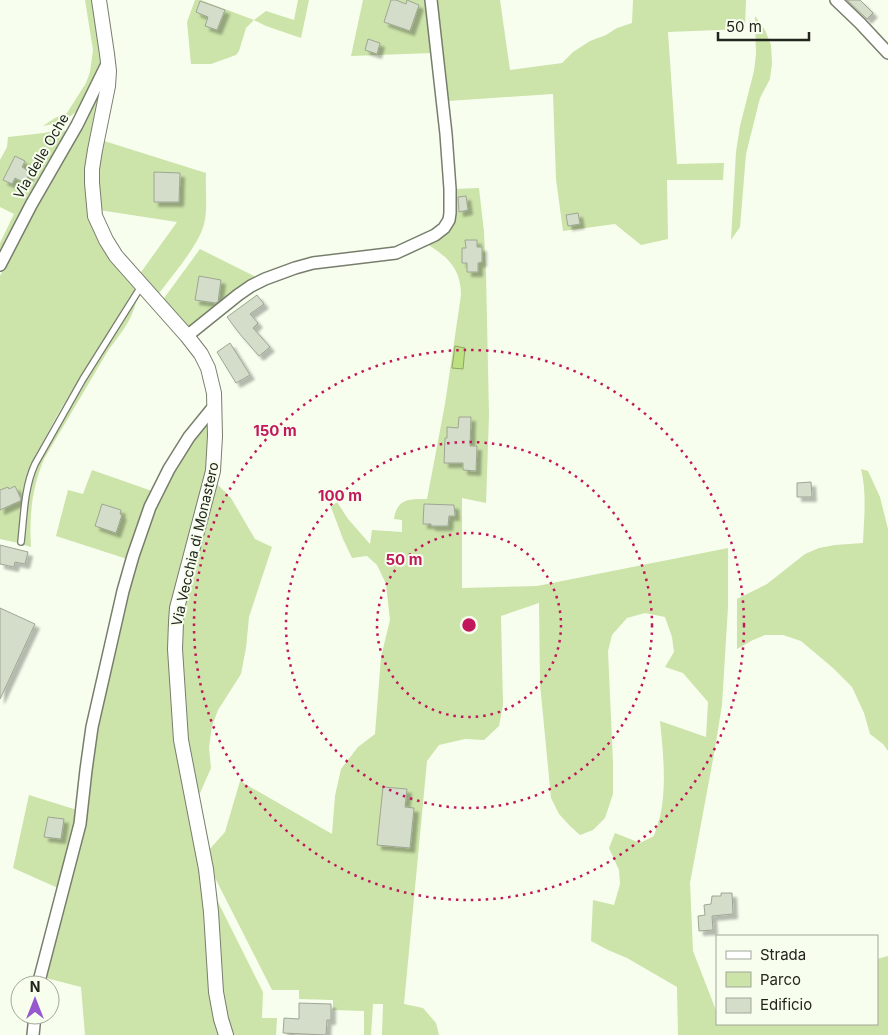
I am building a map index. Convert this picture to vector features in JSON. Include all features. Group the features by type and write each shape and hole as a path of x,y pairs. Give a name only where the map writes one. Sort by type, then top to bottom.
{"street":[{"name":"Via Vecchia di Monastero","path":"98,0 108,61 108,86 92,169 94,207 99,227 111,248 200,354 206,364 213,387 215,405 213,470 178,608 175,643 181,740 206,869 212,918 216,992 226,1035"},
{"path":"186,336 232,299 257,283 313,263 399,252 444,228 449,220 450,189 446,134 430,0"},
{"path":"836,0 888,53"},
{"name":"Via delle Oche","path":"0,265 31,205 77,125 108,61"},
{"path":"41,975 78,831 94,719 123,591 133,556 150,507 169,469 189,437 215,405"}],"lane":[{"path":"21,542 26,498 35,464 78,388 142,285"}],"green space":[{"path":"85,0 93,0 102,56 96,78 78,110 67,119 43,126 67,113 86,83 90,72 93,50"},
{"path":"195,0 201,0 254,20 246,28 236,55 211,64 191,64 187,22"},
{"path":"298,0 309,0 301,38 254,20 266,11 294,20"},
{"path":"363,0 426,0 432,53 351,56"},
{"path":"435,0 500,0 510,70 562,63 573,52 590,41 632,23 633,0 746,0 745,29 668,32 677,164 724,163 723,180 667,180 668,239 641,245 615,224 563,231 556,179 553,94 448,101"},
{"path":"755,16 765,30 771,45 772,63 770,79 760,98 746,154 740,227 731,240 736,152 756,54"},
{"path":"102,83 87,185 135,287 59,412 32,462 23,496 18,543 0,539 0,276 27,221"},
{"path":"61,129 65,131 65,137 0,255 0,243 14,214 0,207 0,160 7,147 8,137"},
{"path":"101,140 206,173 206,212 201,232 184,261 157,296 139,275 177,222 99,210 97,190"},
{"path":"479,188 486,273 489,415 486,503 462,498 462,588 537,586 728,548 728,607 722,705 690,883 693,951 716,1010 716,1025 878,1025 878,959 888,956 888,1035 678,1035 677,987 627,958 591,941 593,900 614,905 620,884 619,870 609,848 615,833 640,843 654,836 660,817 664,781 660,721 706,737 708,702 683,673 665,667 674,652 672,637 665,617 645,613 627,618 612,635 608,651 613,794 605,818 593,830 580,835 559,814 551,798 540,684 539,603 501,616 503,705 499,726 484,740 465,739 439,745 427,761 404,1004 423,1008 436,1023 439,1035 382,1035 383,1004 373,1004 371,1035 364,1035 364,1011 333,1010 333,1000 299,999 299,990 272,990 212,872 208,851 225,832 240,781 332,834 335,796 341,769 358,747 375,734 381,657 390,620 386,584 377,565 367,556 352,558 331,507 337,502 348,519 370,544 372,530 402,532 402,520 394,519 401,503 415,499 427,499 445,404 461,295 459,278 452,265 427,244 455,218 455,189"},
{"path":"200,249 258,278 187,329 162,301"},
{"path":"136,301 129,321 109,349 44,459 32,502 30,524 31,547 24,545 29,495 37,466 92,371"},
{"path":"212,416 212,451 173,609 221,1035 85,1035 81,987 60,982 60,975 47,975 85,822 95,735 127,592 158,500 187,447"},
{"path":"861,469 868,471 880,497 888,529 888,751 883,744 870,734 864,713 852,687 801,641 783,635 765,635 737,649 737,599 767,584 805,554 819,548 863,543 865,496"},
{"path":"92,470 152,491 127,559 56,536 68,490 83,494"},
{"path":"214,481 231,498 255,539 272,547 249,617 241,674 218,710 212,726 209,747 211,768 197,800 187,749 180,624 189,577"},
{"path":"29,795 77,810 58,888 13,868"},
{"path":"214,894 263,992 262,1018 277,1018 276,1035 231,1035 224,1012"}],"shaded area":[{"path":"455,346 465,348 463,369 452,368"}],"building":[{"path":"391,0 406,4 407,0 419,5 410,31 384,22"},
{"path":"847,0 860,0 873,13 867,19"},
{"path":"200,1 225,10 217,30 205,26 208,17 196,12"},
{"path":"368,39 380,43 377,54 365,50"},
{"path":"15,156 25,161 22,167 30,172 25,183 15,178 12,184 3,180"},
{"path":"154,172 180,173 179,202 154,202"},
{"path":"466,196 468,210 459,212 458,197"},
{"path":"578,213 580,224 568,226 566,215"},
{"path":"465,240 477,240 477,247 482,247 482,262 478,263 478,272 467,272 467,263 462,263 462,248 466,248"},
{"path":"199,276 221,280 218,302 195,300"},
{"path":"257,295 264,304 250,314 258,323 253,328 270,347 259,356 227,317"},
{"path":"230,343 250,375 236,383 217,352"},
{"path":"459,417 471,417 470,446 477,446 476,471 463,470 463,463 444,463 447,427 458,428"},
{"path":"811,482 812,497 797,497 797,483"},
{"path":"15,486 21,499 20,501 0,510 0,490"},
{"path":"102,504 121,510 120,514 122,515 116,533 95,526"},
{"path":"424,504 454,505 455,516 449,516 448,526 423,524"},
{"path":"0,545 28,552 25,564 15,562 14,567 0,564"},
{"path":"0,608 35,624 0,699"},
{"path":"383,787 407,789 405,807 414,808 410,848 377,845"},
{"path":"48,817 64,819 61,839 44,837"},
{"path":"721,893 732,893 733,914 712,916 713,930 699,931 698,916 705,915 704,905 711,904 712,896 721,896"},
{"path":"299,1003 331,1004 331,1020 327,1020 326,1035 283,1033 284,1018 299,1019"}]}
